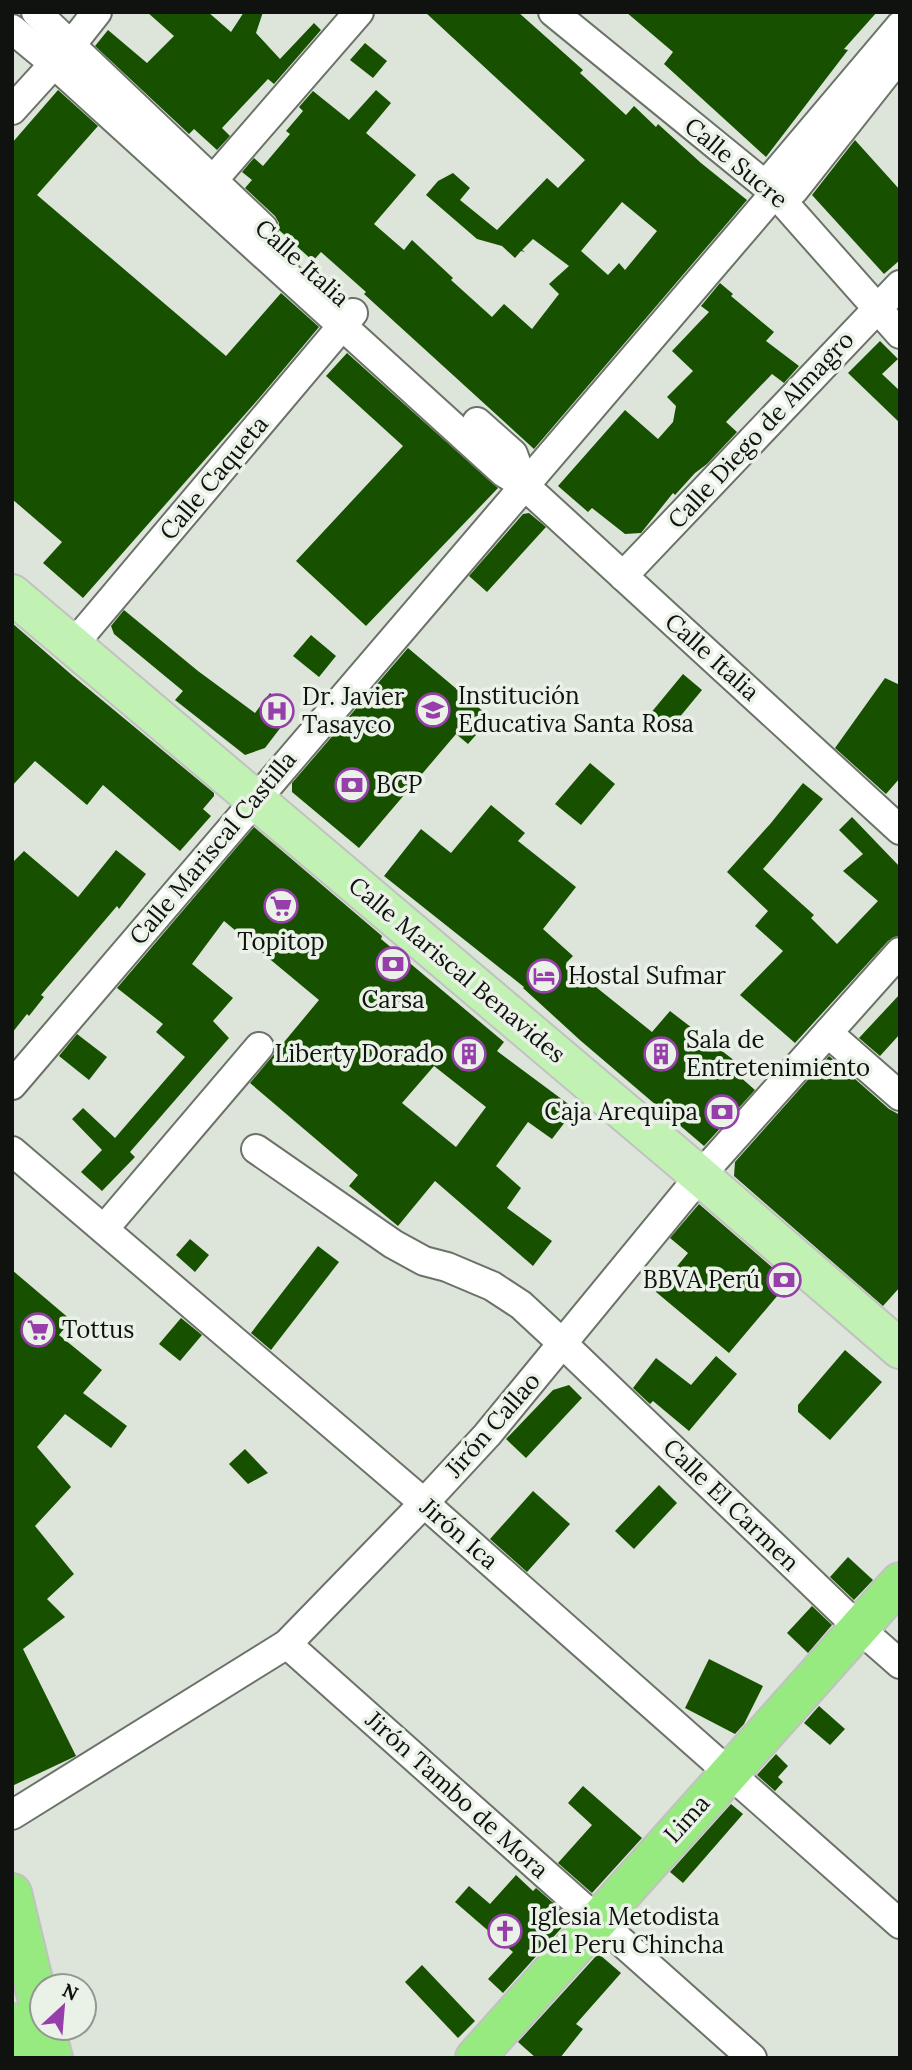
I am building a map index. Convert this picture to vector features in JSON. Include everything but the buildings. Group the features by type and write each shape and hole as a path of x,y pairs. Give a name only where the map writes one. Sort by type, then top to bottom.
{"highway":[{"name":"Lima","path":"475,2058 900,1582"},
{"path":"12,1893 30,1972"},
{"path":"12,2023 22,2058"}],"main road":[{"name":"Calle Mariscal Benavides","path":"12,594 700,1176 900,1349"}],"street":[{"path":"36,12 62,54"},
{"path":"12,110 97,12"},
{"path":"206,189 359,12"},
{"name":"Calle Sucre","path":"553,12 775,193 900,334"},
{"path":"900,26 774,175 775,193 794,190 900,56"},
{"path":"12,29 62,54"},
{"name":"Calle Italia","path":"62,54 348,318 503,472 524,485 900,830"},
{"name":"Calle Mariscal Castilla","path":"12,1085 775,193"},
{"name":"Calle Diego de Almagro","path":"623,576 900,285"},
{"name":"Calle Caqueta","path":"74,645 348,318"},
{"name":"Jirón Callao","path":"12,1815 287,1644 487,1435 700,1176 900,952"},
{"path":"828,1033 900,1096"},
{"path":"104,1229 260,1047"},
{"name":"Calle El Carmen","path":"256,1149 393,1244 424,1261 447,1267 492,1286 520,1305 900,1664"},
{"name":"Jirón Ica","path":"12,1151 424,1503 900,1924"},
{"name":"Jirón Tambo de Mora","path":"287,1644 752,2058"}],"place":[{"name":"Institución Educativa Santa Rosa","path":"433,710"},
{"name":"Dr. Javier Tasayco","path":"277,711"},
{"name":"BCP","path":"352,785"},
{"name":"Topitop","path":"281,906"},
{"name":"Carsa","path":"393,964"},
{"name":"Hostal Sufmar","path":"544,976"},
{"name":"Liberty Dorado","path":"469,1054"},
{"name":"Sala de Entretenimiento","path":"661,1054"},
{"name":"Caja Arequipa","path":"722,1112"},
{"name":"BBVA Perú","path":"784,1280"},
{"name":"Tottus","path":"38,1330"},
{"name":"Iglesia Metodista Del Peru Chincha","path":"505,1931"}]}
